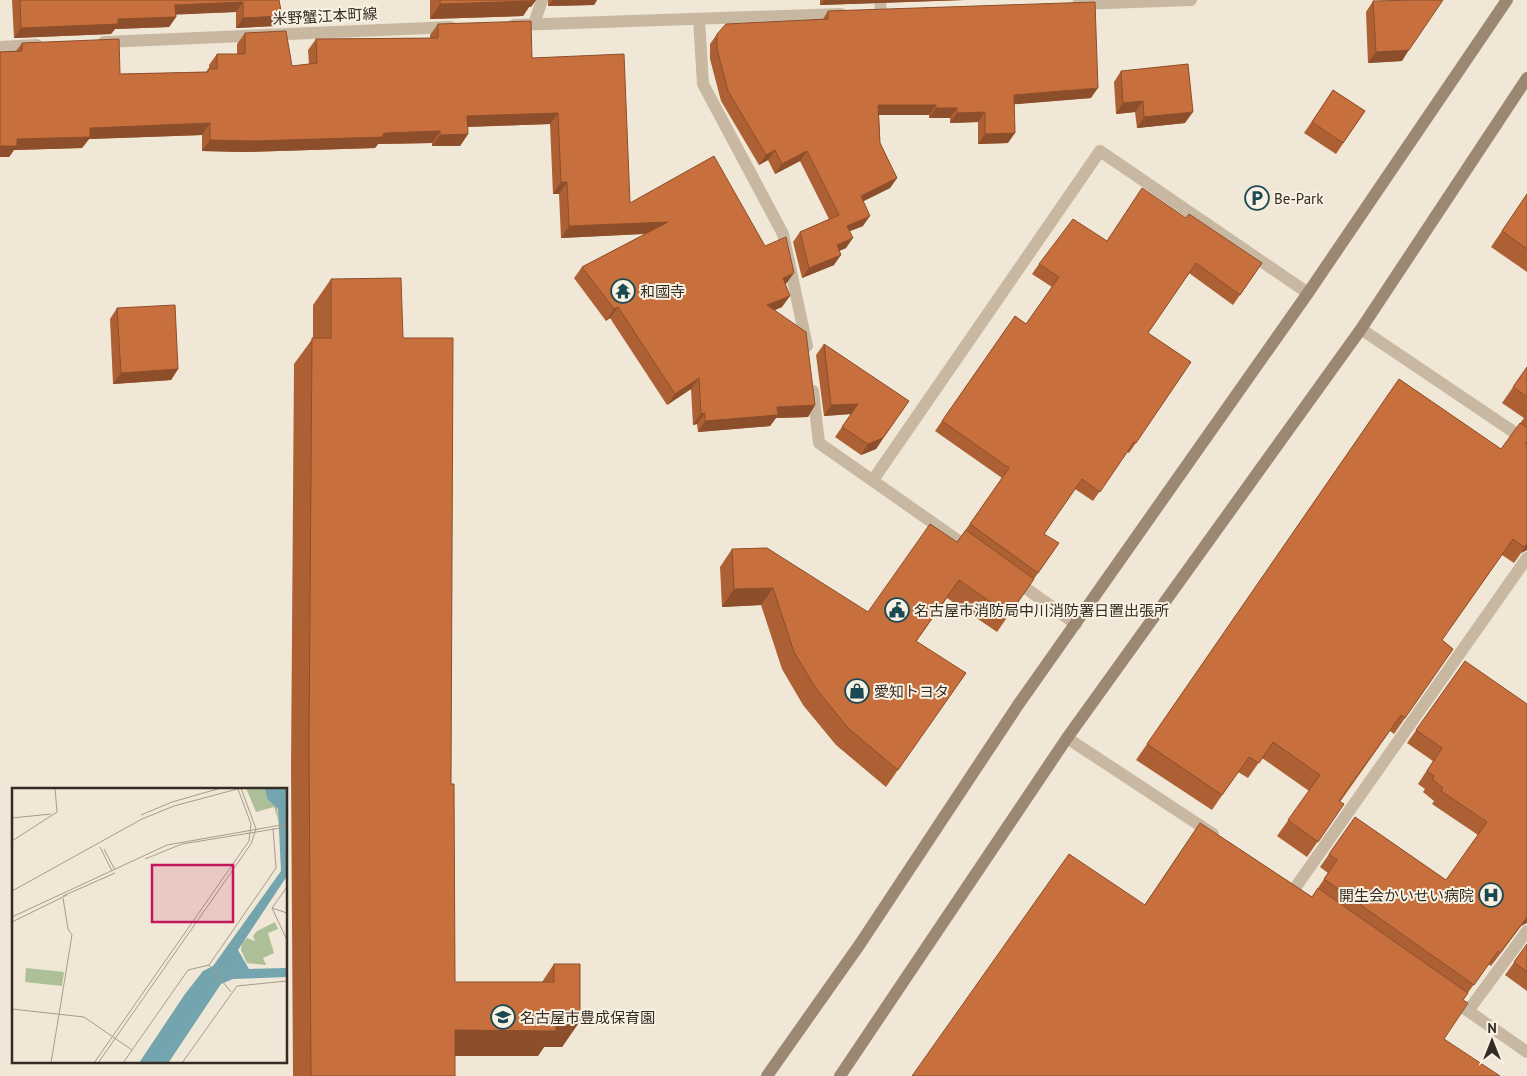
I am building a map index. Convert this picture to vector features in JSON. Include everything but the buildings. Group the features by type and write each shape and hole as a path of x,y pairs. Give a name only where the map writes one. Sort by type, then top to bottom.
{"street":[{"path":"534,24 542,0"},
{"path":"1061,5 1191,0"},
{"path":"767,1076 860,944 1018,705 1308,293 1507,0"},
{"path":"506,25 853,13"},
{"path":"699,19 703,84 783,234 805,328 808,356"},
{"name":"米野蟹江本町線","path":"87,43 468,26"},
{"path":"0,47 47,44"},
{"path":"840,1076 1067,738 1361,329 1527,78"},
{"path":"873,480 1100,151 1308,293"},
{"path":"1361,329 1527,441"},
{"path":"811,376 819,443 984,559"},
{"path":"1295,888 1527,558"},
{"path":"1000,570 1076,624"},
{"path":"1067,738 1224,841"},
{"path":"1468,1011 1527,931"},
{"path":"1444,994 1527,1052"}],"place":[{"name":"Be-Park","path":"1257,198"},
{"name":"和國寺","path":"623,291"},
{"name":"名古屋市消防局中川消防署日置出張所","path":"897,610"},
{"name":"愛知トヨタ","path":"857,691"},
{"name":"開生会かいせい病院","path":"1491,895"},
{"name":"名古屋市豊成保育園","path":"503,1017"}]}
